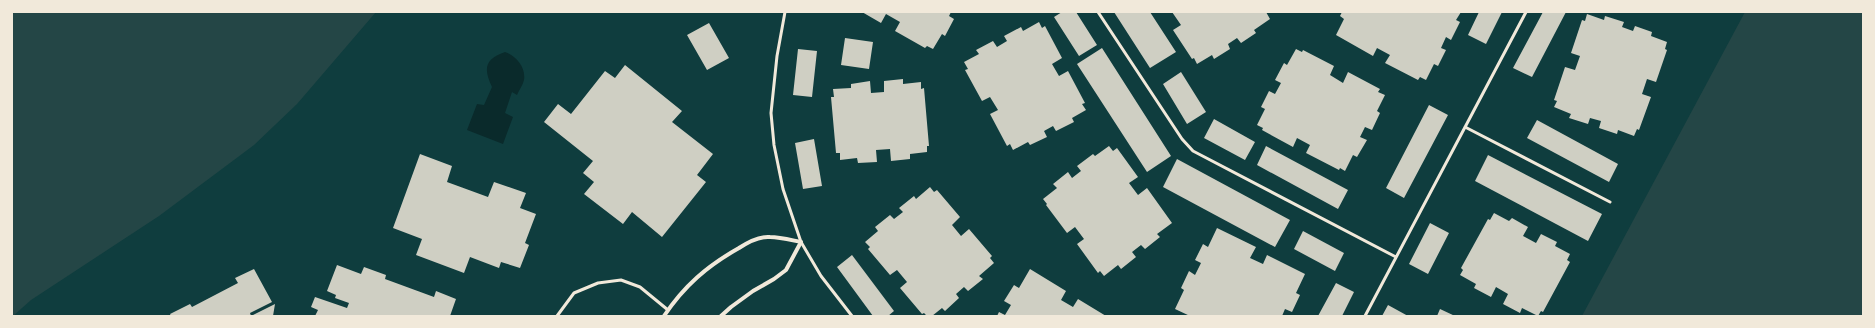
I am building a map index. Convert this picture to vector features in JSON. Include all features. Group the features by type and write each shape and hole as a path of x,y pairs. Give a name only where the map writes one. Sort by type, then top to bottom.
{"street":[{"path":"664,316 675,299 691,281 710,266 753,240 770,236 801,242 786,270 753,291 721,316"}],"lane":[{"path":"785,12 777,56 771,113 774,145 783,189 801,242 821,276 852,316"},
{"path":"1098,12 1182,139 1193,151 1396,257"},
{"path":"1365,316 1526,12"},
{"path":"1465,127 1610,202"},
{"path":"557,316 574,293 598,283 621,280 640,288 668,310"}],"shaded area":[{"path":"12,12 376,12 297,104 254,145 159,216 31,300 13,316"},
{"path":"1745,12 1863,12 1863,316 1582,316"},
{"path":"505,52 513,56 522,66 524,80 517,95 512,92 505,113 513,117 503,144 467,130 477,104 484,105 492,87 487,74 488,65 493,58"}],"building":[{"path":"862,12 951,12 949,16 954,19 945,36 942,34 933,49 927,46 925,48 895,31 900,22 886,14 881,23"},
{"path":"1062,12 1076,12 1097,45 1079,56 1054,17"},
{"path":"1114,12 1150,12 1176,52 1150,68"},
{"path":"1172,12 1266,12 1270,19 1254,30 1256,33 1241,43 1237,38 1228,44 1230,49 1214,59 1212,55 1197,64 1194,58 1192,59 1173,30 1181,25"},
{"path":"1342,12 1461,12 1456,20 1460,22 1451,40 1446,37 1441,48 1446,50 1438,66 1434,64 1426,80 1420,77 1418,80 1385,63 1390,55 1377,48 1373,56 1336,35 1344,19 1340,16"},
{"path":"1479,12 1502,12 1486,44 1468,35"},
{"path":"1543,12 1566,12 1532,77 1513,68"},
{"path":"1587,14 1604,20 1605,16 1624,22 1622,27 1633,31 1635,26 1652,32 1651,36 1667,42 1665,49 1667,50 1656,82 1647,79 1642,94 1651,97 1639,130 1637,129 1634,136 1618,130 1617,134 1599,128 1601,121 1590,118 1588,124 1569,118 1571,114 1554,107 1557,101 1554,100 1565,67 1575,70 1580,56 1571,53 1582,20 1585,21"},
{"path":"1039,22 1042,28 1045,26 1062,58 1052,64 1059,76 1068,71 1085,103 1082,104 1086,110 1072,118 1074,122 1056,131 1053,126 1044,131 1047,137 1030,145 1028,142 1013,150 1010,144 1007,146 990,114 998,110 990,97 982,101 965,70 968,69 964,62 979,54 976,50 993,41 997,47 1007,41 1004,36 1021,27 1023,31"},
{"path":"709,23 729,58 707,70 687,35"},
{"path":"845,38 873,42 869,69 841,65"},
{"path":"1102,48 1171,156 1147,172 1077,64"},
{"path":"798,49 817,51 812,97 793,95"},
{"path":"1296,49 1302,52 1303,50 1334,66 1330,75 1343,83 1348,72 1380,89 1378,92 1385,95 1377,111 1380,113 1372,130 1365,127 1360,137 1367,140 1357,157 1353,155 1345,171 1340,168 1339,170 1306,153 1310,145 1297,138 1293,147 1262,130 1263,128 1257,125 1265,109 1261,107 1269,91 1275,94 1281,83 1275,80 1284,63 1287,65"},
{"path":"625,65 682,111 672,122 713,154 697,175 706,182 662,237 632,212 623,224 584,194 594,182 583,173 593,161 544,122 558,104 571,114 605,71 615,78"},
{"path":"1181,72 1206,112 1187,124 1163,84"},
{"path":"903,79 903,84 921,82 921,89 924,88 929,146 927,146 927,152 910,154 910,159 891,161 890,149 876,150 877,162 858,163 857,158 840,160 840,153 836,153 831,97 834,97 833,89 851,88 851,84 870,81 871,93 884,92 884,81"},
{"path":"1429,105 1448,115 1404,198 1386,188"},
{"path":"1214,119 1255,142 1245,160 1204,138"},
{"path":"1537,120 1618,164 1609,182 1527,138"},
{"path":"814,139 822,186 803,189 795,143"},
{"path":"1109,146 1113,151 1117,148 1138,177 1129,183 1138,195 1147,188 1172,223 1157,234 1160,237 1145,249 1141,245 1132,252 1136,257 1121,269 1118,265 1104,276 1100,271 1098,273 1077,244 1084,239 1075,227 1067,233 1043,199 1057,188 1053,184 1068,172 1072,178 1081,171 1077,166 1093,154 1095,156"},
{"path":"1266,146 1348,190 1338,209 1257,165"},
{"path":"420,154 452,166 447,182 488,197 494,182 526,193 520,208 536,214 525,243 529,245 520,268 501,262 499,268 470,257 464,273 416,255 422,239 393,228"},
{"path":"1488,155 1602,214 1588,241 1475,181"},
{"path":"1177,159 1290,220 1275,247 1163,187"},
{"path":"930,187 934,192 937,190 960,217 952,225 961,236 969,229 992,256 990,258 994,263 979,276 983,279 968,291 964,287 956,294 959,298 945,311 942,308 932,316 927,316 924,313 922,314 900,288 907,282 897,270 890,275 868,249 870,247 865,242 878,231 875,227 890,215 894,219 903,212 899,208 914,196 916,199"},
{"path":"1494,213 1509,221 1512,218 1528,227 1523,236 1536,243 1541,234 1557,242 1555,246 1570,254 1567,260 1570,262 1543,312 1541,311 1538,316 1522,308 1520,313 1503,304 1508,294 1496,287 1491,297 1474,288 1476,284 1460,275 1463,270 1461,268 1488,219 1490,220"},
{"path":"1430,223 1449,233 1428,274 1409,264"},
{"path":"1217,228 1256,247 1250,258 1263,264 1267,255 1305,274 1296,293 1300,295 1292,312 1285,309 1282,316 1190,316 1175,309 1184,290 1181,288 1189,271 1195,275 1201,263 1195,260 1203,244 1208,247"},
{"path":"1303,231 1344,253 1335,271 1294,249"},
{"path":"852,255 894,311 888,316 873,316 837,267"},
{"path":"337,265 361,274 364,267 386,275 385,279 434,297 436,291 456,299 450,316 315,316 318,310 311,307 315,297 347,308 349,303 335,298 336,295 327,291"},
{"path":"254,269 272,302 250,313 251,316 171,316 170,314 190,304 192,307 238,283 235,278"},
{"path":"1030,269 1066,291 1061,300 1073,307 1078,299 1106,316 997,316 999,312 1005,315 1011,305 1004,301 1014,285 1019,288"},
{"path":"1336,283 1354,292 1342,316 1318,316"},
{"path":"275,304 273,316 251,316"},
{"path":"1388,305 1408,316 1382,316"},
{"path":"1440,309 1455,316 1437,316"}]}
